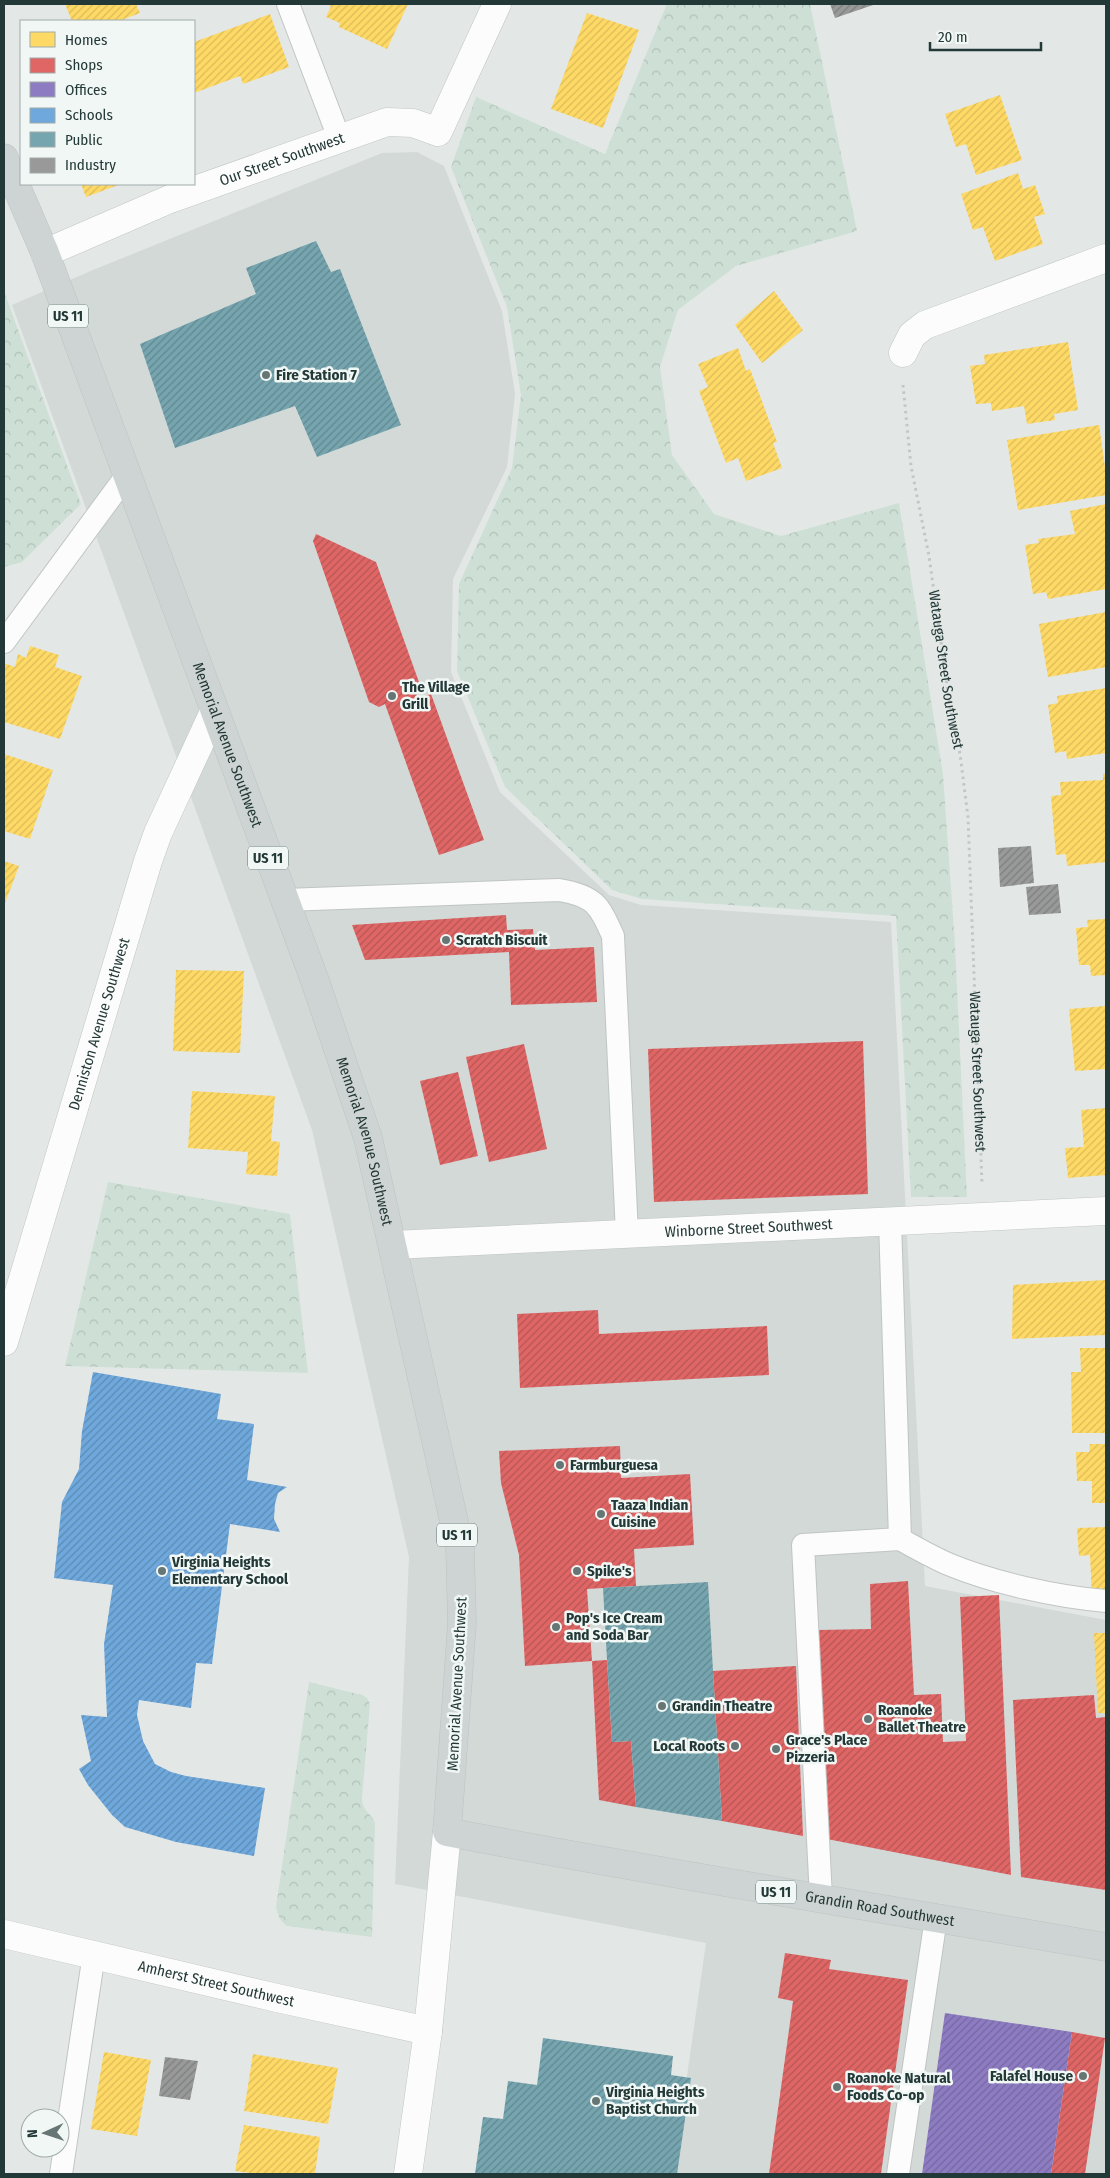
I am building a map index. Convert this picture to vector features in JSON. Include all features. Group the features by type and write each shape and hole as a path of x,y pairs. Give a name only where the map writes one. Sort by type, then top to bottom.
{"main road":[{"name":"Memorial Avenue Southwest","path":"4,159 45,253 315,981 368,1138 460,1548 462,1623 447,1832"},
{"name":"Grandin Road Southwest","path":"447,1832 764,1890 1106,1947"}],"street":[{"name":"Our Street Southwest","path":"45,253 170,199 387,122 413,122 438,132 497,4"},
{"path":"903,353 912,335 925,325 1106,258"},
{"name":"Denniston Avenue Southwest","path":"4,1342 148,861 158,833 214,712"},
{"name":"Winborne Street Southwest","path":"392,1245 1106,1211"},
{"name":"Memorial Avenue Southwest","path":"408,2174 428,2031 447,1832"},
{"name":"Amherst Street Southwest","path":"4,1934 277,1998 428,2031"}],"lane":[{"path":"288,4 339,138"},
{"path":"4,642 127,475"},
{"path":"285,900 559,890 581,894 600,908 613,936 627,1234"},
{"path":"890,1221 900,1540"},
{"path":"821,1898 803,1545 900,1540 949,1564 1012,1584 1074,1598 1106,1601"},
{"path":"898,2174 936,1918"},
{"path":"61,2174 94,1954"}],"path":[{"name":"Watauga Street Southwest","path":"903,353 903,392 911,466 929,556 950,707 960,754 968,817 984,1217"}],"shaded area":[{"path":"417,152 444,166 502,311 515,394 507,467 453,579 451,672 500,792 609,895 641,905 891,922 925,1586 1106,1620 1106,2174 673,2174 706,1943 395,1884 409,1557 312,1130 12,305 93,270 382,153"}],"green space":[{"path":"663,4 810,4 857,231 736,266 678,310 660,367 672,455 714,514 781,536 899,503 943,774 955,945 967,1197 911,1197 896,916 642,899 612,890 505,787 457,671 459,584 512,468 521,395 507,307 451,167 476,97 605,154 666,6"},
{"path":"4,291 81,504 22,562 4,567"},
{"path":"108,1182 290,1214 308,1373 65,1366"},
{"path":"309,1682 362,1695 367,1698 370,1704 362,1803 375,1823 372,1937 287,1926 281,1920 276,1907"}],"building: Homes":[{"path":"65,4 136,4 140,13 122,20 72,20"},
{"path":"325,4 408,4 387,49 339,27 340,23 326,17 331,6"},
{"path":"587,13 639,30 603,128 551,109"},
{"path":"270,14 289,67 243,84 240,76 195,93 195,42"},
{"path":"1000,95 1022,160 976,175 966,144 956,147 945,114"},
{"path":"1018,173 1023,189 1035,185 1045,214 1034,217 1043,244 995,261 983,227 973,230 961,194"},
{"path":"81,185 118,185 86,197"},
{"path":"774,291 803,330 762,363 735,325"},
{"path":"1068,342 1078,410 1054,414 1055,420 1027,424 1024,406 992,411 991,403 976,404 970,366 985,364 984,355"},
{"path":"738,348 746,371 750,369 777,442 773,443 782,468 746,481 738,458 726,463 699,391 708,387 698,364"},
{"path":"1099,425 1106,474 1106,495 1018,510 1007,440"},
{"path":"1106,504 1106,589 1048,599 1046,592 1033,594 1025,545 1039,543 1038,539 1075,534 1070,511"},
{"path":"1106,612 1106,667 1048,677 1039,624"},
{"path":"30,646 59,655 55,667 82,676 60,739 4,722 4,663 15,667 18,654 26,658"},
{"path":"1106,688 1106,753 1067,759 1066,751 1055,753 1048,705 1058,703 1057,696"},
{"path":"4,754 53,770 30,839 4,831"},
{"path":"1103,774 1106,774 1106,862 1067,866 1066,854 1056,855 1051,796 1061,795 1060,782 1103,780"},
{"path":"4,861 19,866 4,906"},
{"path":"1106,919 1106,975 1091,976 1090,965 1079,965 1076,928 1088,927 1087,920"},
{"path":"176,970 244,971 240,1053 173,1051"},
{"path":"1106,1006 1106,1069 1075,1071 1069,1009"},
{"path":"192,1091 275,1096 271,1141 280,1142 277,1176 246,1174 248,1152 188,1148"},
{"path":"1106,1108 1106,1175 1068,1178 1065,1148 1084,1147 1081,1110"},
{"path":"1106,1280 1106,1335 1012,1339 1013,1285"},
{"path":"1080,1348 1106,1348 1106,1433 1072,1433 1071,1372 1081,1372"},
{"path":"1090,1444 1106,1444 1106,1503 1092,1503 1092,1481 1077,1481 1076,1452 1089,1452"},
{"path":"1106,1527 1106,1595 1092,1596 1090,1555 1079,1556 1077,1528"},
{"path":"1094,1633 1106,1633 1106,1713 1098,1713"},
{"path":"104,2052 151,2060 137,2136 91,2129"},
{"path":"253,2054 338,2068 328,2124 244,2111"},
{"path":"244,2125 320,2137 315,2174 257,2174 235,2171"}],"building: Shops":[{"name":"The Village Grill","path":"316,534 376,562 420,685 415,688 418,698 431,694 484,840 439,855 385,704 379,707 369,702 313,541"},
{"path":"506,915 507,930 533,929 535,950 594,947 597,1002 511,1005 509,952 365,960 352,925"},
{"path":"863,1041 868,1194 654,1202 648,1049"},
{"path":"524,1044 547,1149 489,1162 466,1057"},
{"path":"458,1072 478,1156 440,1165 420,1081"},
{"path":"598,1310 599,1334 767,1326 769,1375 520,1388 517,1314"},
{"path":"620,1446 621,1478 690,1474 694,1545 634,1549 636,1586 587,1589 592,1661 525,1666 519,1555 501,1483 499,1451"},
{"path":"908,1581 914,1695 941,1694 943,1742 966,1741 960,1597 999,1595 1011,1875 827,1839 818,1630 871,1629 870,1584"},
{"path":"607,1660 612,1742 631,1741 636,1807 599,1800 592,1661"},
{"path":"796,1666 803,1836 722,1821 713,1671"},
{"path":"1094,1695 1096,1718 1106,1717 1106,1890 1021,1877 1013,1700"},
{"name":"Roanoke Natural Foods Co-op","path":"785,1953 831,1960 829,1969 908,1980 881,2174 769,2174 793,2001 778,1998"},
{"path":"1072,2032 1105,2038 1085,2174 1051,2174"}],"building: Offices":[{"path":"945,2013 1072,2032 1051,2174 922,2174"}],"building: Schools":[{"path":"93,1372 221,1394 217,1419 254,1424 247,1480 287,1487 278,1493 275,1504 274,1519 280,1532 230,1524 212,1664 196,1663 191,1708 139,1700 137,1715 143,1741 155,1764 171,1772 186,1776 265,1788 254,1856 176,1842 125,1827 112,1815 88,1785 79,1769 91,1761 81,1715 107,1717 104,1644 113,1585 54,1578 62,1502 79,1469 82,1431"}],"building: Public":[{"name":"Fire Station 7","path":"316,241 331,272 340,269 401,425 317,457 295,406 175,448 140,344 256,294 246,268"},
{"name":"Grandin Theatre","path":"708,1582 722,1821 636,1807 631,1741 612,1742 607,1660 603,1588"},
{"name":"Virginia Heights Baptist Church","path":"543,2038 673,2056 671,2075 691,2078 677,2174 475,2174 483,2117 503,2119 508,2081 537,2085"}],"building: Industry":[{"path":"830,4 876,4 835,18"},
{"path":"1031,846 1034,883 1000,887 998,848"},
{"path":"1058,884 1061,913 1029,915 1026,887"},
{"path":"165,2057 198,2061 190,2100 159,2096"}],"place":[{"name":"Fire Station 7","path":"266,375"},
{"name":"The Village Grill","path":"392,696"},
{"name":"Scratch Biscuit","path":"446,940"},
{"name":"Farmburguesa","path":"560,1465"},
{"name":"Taaza Indian Cuisine","path":"601,1514"},
{"name":"Virginia Heights Elementary School","path":"162,1571"},
{"name":"Spike's","path":"577,1571"},
{"name":"Pop's Ice Cream and Soda Bar","path":"556,1627"},
{"name":"Grandin Theatre","path":"662,1706"},
{"name":"Roanoke Ballet Theatre","path":"868,1719"},
{"name":"Local Roots","path":"735,1746"},
{"name":"Grace's Place Pizzeria","path":"776,1749"},
{"name":"Falafel House","path":"1083,2076"},
{"name":"Roanoke Natural Foods Co-op","path":"837,2087"},
{"name":"Virginia Heights Baptist Church","path":"596,2101"}]}
